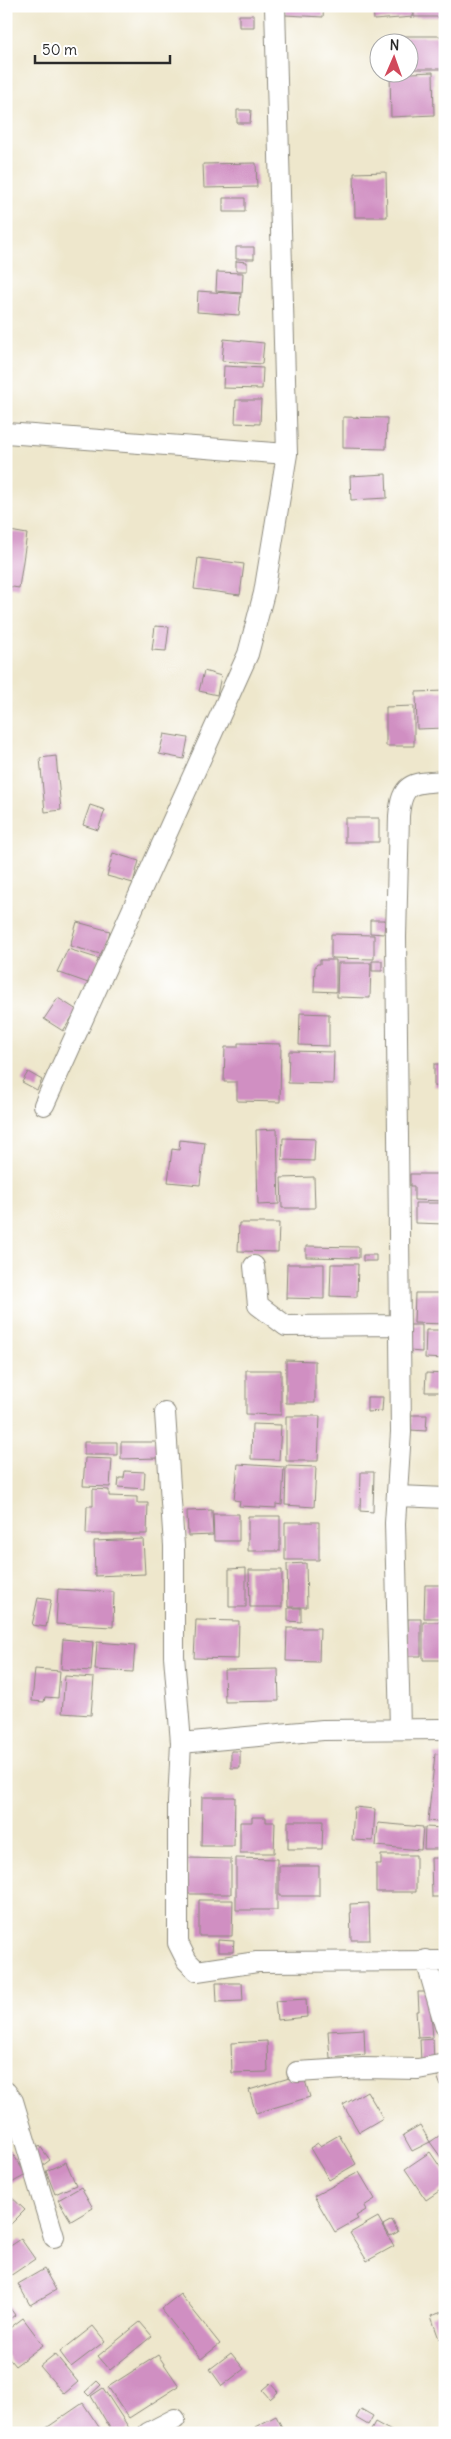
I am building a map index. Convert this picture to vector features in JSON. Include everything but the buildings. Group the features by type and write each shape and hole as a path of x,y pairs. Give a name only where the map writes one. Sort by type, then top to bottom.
{"street":[{"path":"44,1105 248,654 264,593 287,454 275,6"},
{"path":"6,432 287,454"},
{"path":"400,1728 395,1523 399,1496 401,1432 396,937 399,816 400,801 406,788 417,783 445,782"},
{"path":"254,1266 258,1305 286,1326 399,1325"},
{"path":"165,1413 174,1546 174,1656 181,1742 178,1803 178,1944 187,1961 197,1971 257,1962 436,1961 445,2026"},
{"path":"399,1496 445,1498"},
{"path":"181,1742 323,1730 445,1729"},
{"path":"297,2072 363,2068 418,2069 445,2064"},
{"path":"8,2100 54,2237"},
{"path":"148,2433 174,2419"}]}
